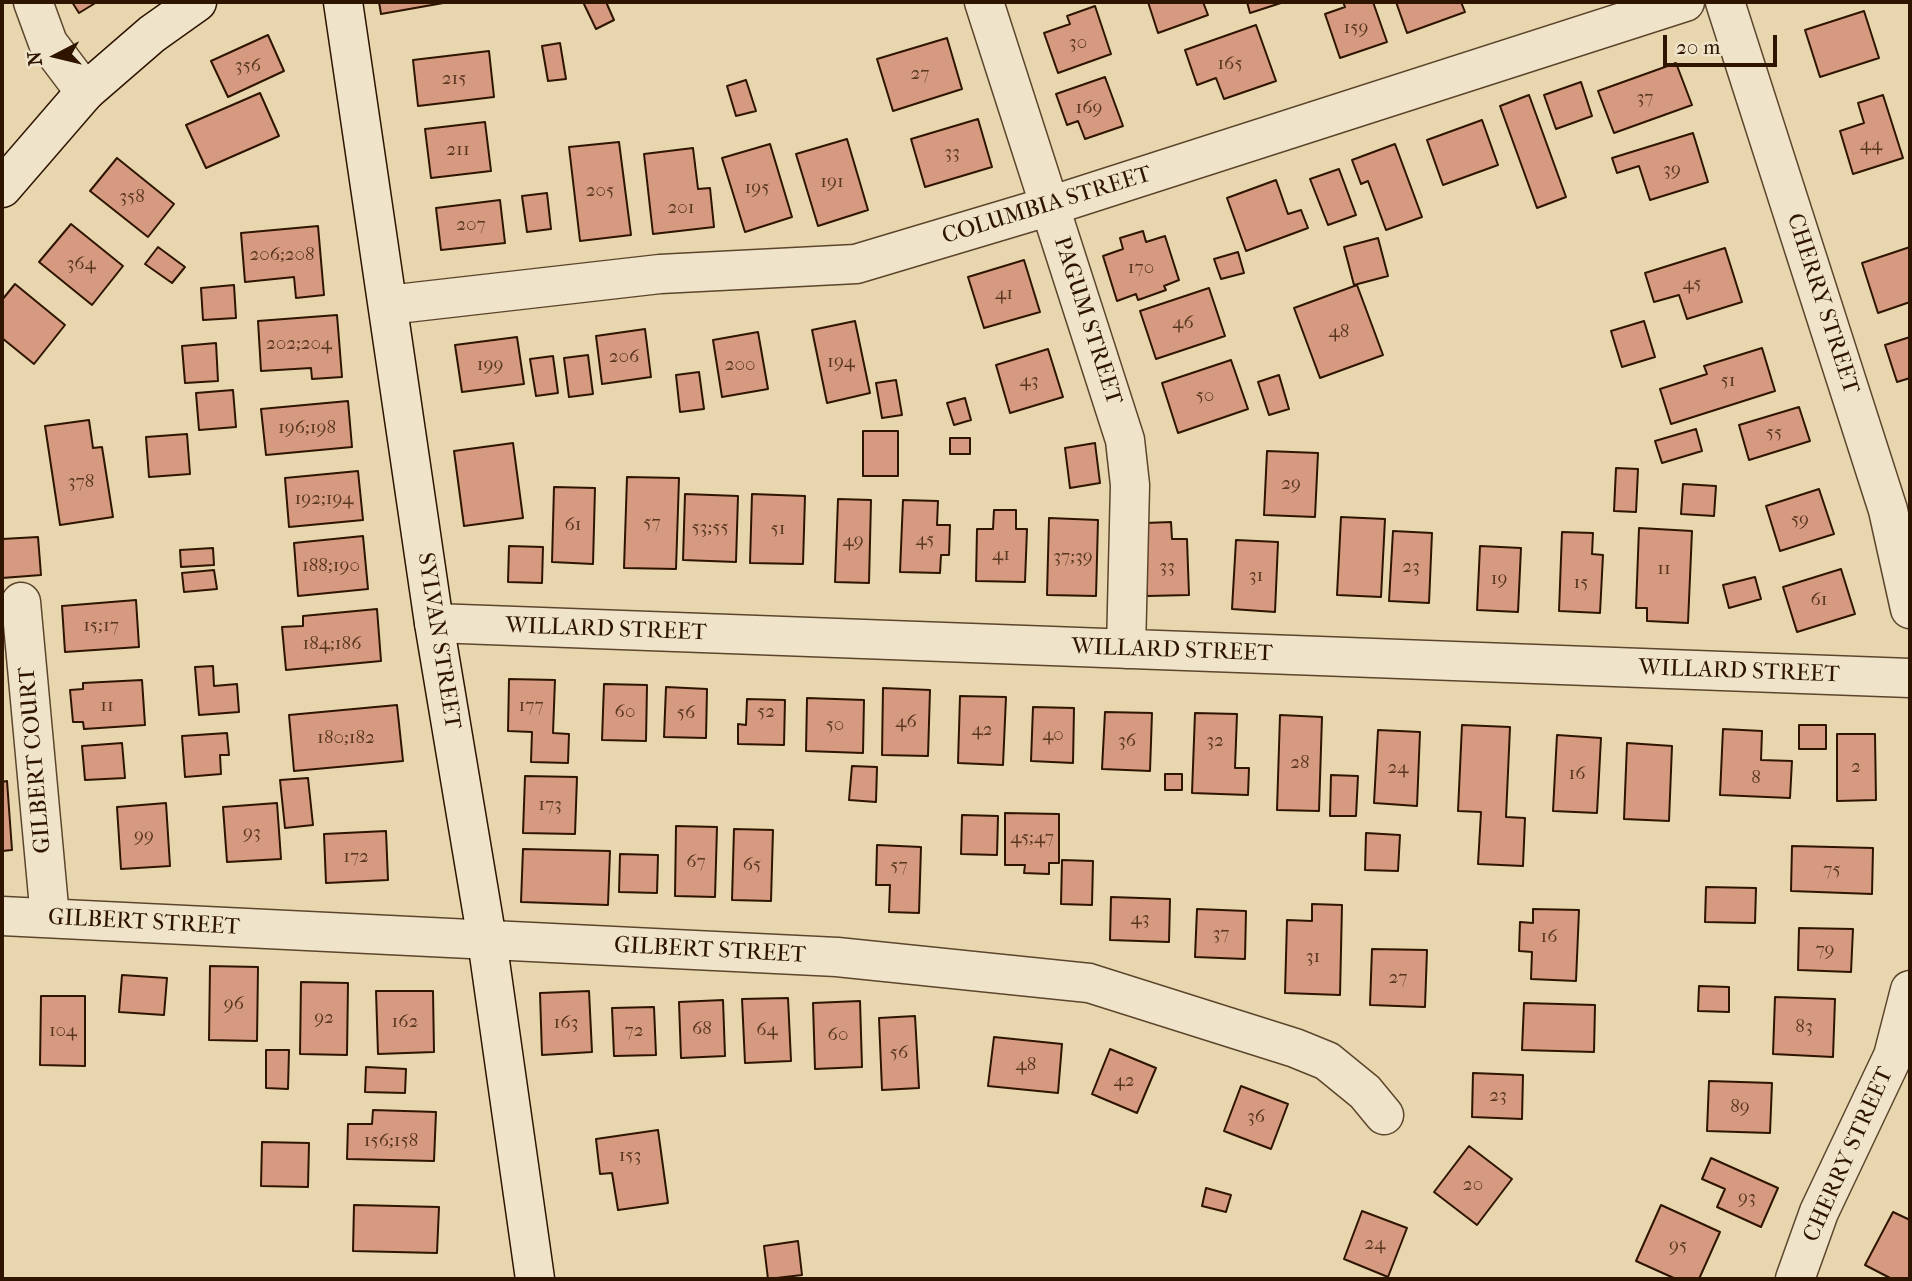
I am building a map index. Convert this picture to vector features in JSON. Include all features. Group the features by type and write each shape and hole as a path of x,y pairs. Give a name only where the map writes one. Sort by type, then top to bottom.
{"street":[{"path":"33,2 48,43 85,92"},
{"path":"2,188 85,92 152,34 197,2"},
{"name":"SYLVAN STREET","path":"343,2 435,623 487,940 536,1279"},
{"name":"PAGUM STREET","path":"984,2 1125,440 1129,462 1126,649"},
{"name":"COLUMBIA STREET","path":"388,305 660,274 856,264 1050,206 1685,2"},
{"name":"CHERRY STREET","path":"1725,2 1888,510 1910,609"},
{"name":"GILBERT COURT","path":"21,602 50,918"},
{"name":"WILLARD STREET","path":"435,623 1910,678"},
{"name":"GILBERT STREET","path":"2,916 837,957 1089,984 1295,1048 1327,1061 1365,1092 1384,1115"},
{"name":"CHERRY STREET","path":"1796,1279 1819,1212 1894,1056 1910,990"}],"building":[{"path":"72,2 97,2 79,13"},
{"path":"379,2 449,2 381,14"},
{"path":"583,2 606,2 614,20 596,29"},
{"path":"1148,2 1203,2 1208,15 1158,33"},
{"path":"1247,2 1284,2 1250,13"},
{"path":"1343,2 1373,2 1387,42 1340,58 1325,14 1345,7"},
{"path":"1396,2 1461,2 1465,12 1407,33"},
{"path":"1095,6 1111,54 1058,73 1044,33 1070,24 1067,16"},
{"path":"1864,11 1879,58 1820,77 1805,30"},
{"path":"1256,25 1276,81 1224,99 1216,78 1197,85 1185,50"},
{"path":"268,35 284,71 228,97 211,61"},
{"path":"947,38 962,89 893,111 877,59"},
{"path":"560,43 566,79 548,81 542,46"},
{"path":"489,51 494,97 418,106 413,60"},
{"path":"1676,63 1692,105 1614,133 1598,91"},
{"path":"1105,77 1123,126 1085,139 1078,121 1067,125 1056,94"},
{"path":"746,80 756,111 736,116 727,86"},
{"path":"1581,82 1592,116 1556,129 1544,95"},
{"path":"260,93 279,136 206,168 186,125"},
{"path":"1529,95 1566,197 1537,208 1500,106"},
{"path":"1883,95 1903,158 1853,174 1840,131 1864,123 1858,103"},
{"path":"978,119 992,167 925,187 911,139"},
{"path":"1482,120 1498,165 1443,185 1427,140"},
{"path":"485,122 491,171 431,178 425,129"},
{"path":"1693,133 1708,182 1650,200 1639,166 1617,173 1612,158"},
{"path":"847,139 868,210 818,226 796,154"},
{"path":"619,142 631,235 580,241 569,147"},
{"path":"770,144 792,217 745,232 722,158"},
{"path":"1395,144 1422,217 1386,230 1368,181 1361,184 1352,160"},
{"path":"693,148 698,189 710,188 714,227 653,234 644,154"},
{"path":"117,158 174,204 148,237 90,191"},
{"path":"1339,169 1356,215 1328,225 1310,179"},
{"path":"1276,180 1288,214 1301,210 1308,228 1246,251 1227,198"},
{"path":"547,193 551,229 527,232 522,196"},
{"path":"500,200 505,243 441,250 436,208"},
{"path":"71,224 123,266 92,305 39,262"},
{"path":"318,226 324,295 296,298 294,277 245,282 241,233"},
{"path":"1143,231 1146,242 1165,236 1179,280 1164,286 1166,290 1138,300 1136,294 1117,301 1103,256 1123,249 1120,238"},
{"path":"1378,238 1388,276 1354,285 1344,247"},
{"path":"158,247 185,267 172,283 145,264"},
{"path":"1910,247 1910,302 1878,313 1862,263"},
{"path":"1725,248 1742,302 1687,319 1679,295 1654,302 1645,273"},
{"path":"1238,252 1244,273 1221,279 1214,259"},
{"path":"1024,260 1040,312 984,328 968,277"},
{"path":"15,284 65,325 34,364 2,338 2,300"},
{"path":"234,285 236,318 203,320 201,288"},
{"path":"1357,285 1383,355 1320,378 1294,308"},
{"path":"1209,288 1225,336 1156,359 1140,311"},
{"path":"337,315 342,377 312,379 311,368 261,371 258,321"},
{"path":"855,321 870,393 827,403 812,330"},
{"path":"1644,321 1655,357 1622,367 1611,331"},
{"path":"645,329 651,377 602,384 596,336"},
{"path":"758,332 768,389 722,397 713,340"},
{"path":"517,337 524,384 462,392 455,345"},
{"path":"1910,337 1910,378 1897,382 1885,345"},
{"path":"216,343 218,381 185,383 182,346"},
{"path":"1762,348 1775,391 1671,424 1660,389 1707,374 1704,366"},
{"path":"1048,349 1063,397 1010,413 996,365"},
{"path":"588,355 593,394 569,397 564,358"},
{"path":"553,356 558,393 536,396 530,359"},
{"path":"1231,360 1248,409 1178,433 1162,383"},
{"path":"699,372 704,409 680,412 676,375"},
{"path":"1279,375 1289,409 1269,415 1258,382"},
{"path":"896,380 902,415 882,418 876,383"},
{"path":"233,390 236,427 199,430 196,393"},
{"path":"965,398 971,420 954,425 947,403"},
{"path":"348,401 352,447 266,455 261,409"},
{"path":"1799,407 1810,441 1749,460 1739,425"},
{"path":"89,420 93,448 102,447 113,517 60,525 45,426"},
{"path":"1696,429 1702,451 1662,463 1655,441"},
{"path":"863,431 898,431 898,476 863,476"},
{"path":"187,434 190,474 149,477 146,437"},
{"path":"950,438 970,438 970,454 950,454"},
{"path":"513,443 523,518 464,526 454,451"},
{"path":"1095,443 1100,483 1070,488 1065,448"},
{"path":"1267,451 1318,453 1315,517 1264,515"},
{"path":"1616,468 1638,469 1636,512 1614,511"},
{"path":"358,471 363,520 289,527 285,478"},
{"path":"627,477 679,478 676,569 624,568"},
{"path":"1683,484 1716,486 1714,516 1681,514"},
{"path":"554,487 595,488 593,564 552,562"},
{"path":"1819,489 1834,534 1780,551 1766,506"},
{"path":"685,494 738,496 736,562 683,560"},
{"path":"752,494 805,496 803,564 750,563"},
{"path":"838,499 871,500 869,583 835,582"},
{"path":"903,500 938,501 937,525 950,525 949,555 941,555 940,573 900,572"},
{"path":"994,510 1016,510 1016,529 1027,529 1025,582 976,581 977,529 993,529"},
{"path":"1341,517 1385,519 1381,597 1337,595"},
{"path":"1049,518 1098,520 1096,596 1047,595"},
{"path":"1171,522 1172,539 1187,539 1189,595 1147,596 1145,523"},
{"path":"1639,528 1692,531 1688,623 1647,621 1647,608 1636,608"},
{"path":"1393,531 1432,533 1429,603 1389,601"},
{"path":"1562,532 1593,533 1592,554 1603,555 1600,613 1559,611"},
{"path":"363,536 368,589 298,596 294,543"},
{"path":"38,537 41,575 2,578 2,539"},
{"path":"1236,540 1278,542 1275,612 1232,609"},
{"path":"509,546 543,547 542,583 508,582"},
{"path":"1480,546 1521,548 1518,612 1477,610"},
{"path":"213,548 214,565 181,567 180,550"},
{"path":"1841,569 1855,614 1797,632 1783,587"},
{"path":"214,570 217,589 184,592 182,573"},
{"path":"1755,577 1761,599 1729,608 1723,585"},
{"path":"136,600 139,647 65,652 62,606"},
{"path":"377,609 381,661 286,670 282,627 303,626 303,616"},
{"path":"213,666 214,686 237,684 239,712 199,715 195,667"},
{"path":"509,679 555,680 553,733 569,734 568,763 531,762 532,732 508,731"},
{"path":"142,680 145,725 84,729 83,722 73,722 70,690 83,689 83,683"},
{"path":"604,684 647,685 646,741 602,740"},
{"path":"666,687 707,689 706,738 664,737"},
{"path":"883,688 930,690 928,756 882,755"},
{"path":"960,696 1006,697 1003,765 958,763"},
{"path":"807,698 864,700 863,753 806,751"},
{"path":"747,699 785,700 784,745 738,744 738,724 746,725"},
{"path":"397,705 403,761 294,771 289,715"},
{"path":"1033,707 1074,708 1073,763 1031,761"},
{"path":"1105,712 1152,713 1150,771 1102,769"},
{"path":"1195,713 1237,714 1235,768 1249,768 1248,795 1192,793"},
{"path":"1280,715 1322,717 1319,811 1277,810"},
{"path":"1462,725 1510,727 1506,817 1525,818 1523,866 1478,864 1481,812 1458,811"},
{"path":"1799,725 1826,725 1826,749 1799,749"},
{"path":"1723,729 1762,731 1761,760 1792,761 1790,798 1720,795"},
{"path":"1378,730 1420,732 1417,806 1374,803"},
{"path":"227,733 229,755 220,755 221,774 185,777 182,736"},
{"path":"1837,734 1875,734 1876,800 1837,801"},
{"path":"1557,735 1601,738 1597,813 1553,811"},
{"path":"122,743 125,778 85,780 82,746"},
{"path":"1627,743 1672,746 1669,821 1624,819"},
{"path":"852,766 877,767 876,802 849,800"},
{"path":"1165,774 1182,774 1182,790 1165,790"},
{"path":"1331,775 1358,776 1356,816 1330,816"},
{"path":"525,776 577,777 575,834 523,833"},
{"path":"308,778 313,825 285,828 280,780"},
{"path":"7,781 12,850 2,851 2,782"},
{"path":"166,803 170,866 121,869 117,807"},
{"path":"277,803 281,859 227,862 223,807"},
{"path":"1005,813 1059,814 1059,863 1049,863 1049,874 1024,873 1025,865 1005,865"},
{"path":"962,815 998,816 997,855 961,854"},
{"path":"676,826 717,827 715,897 675,896"},
{"path":"734,829 773,830 771,901 732,900"},
{"path":"386,831 388,880 326,883 324,834"},
{"path":"1366,833 1400,835 1398,871 1365,870"},
{"path":"877,845 921,847 919,913 889,912 890,885 876,885"},
{"path":"1792,846 1873,848 1872,894 1791,891"},
{"path":"523,849 610,851 608,905 521,902"},
{"path":"620,854 658,855 657,893 619,892"},
{"path":"1062,860 1093,861 1092,905 1061,904"},
{"path":"1706,887 1756,888 1755,923 1705,922"},
{"path":"1111,897 1170,899 1169,942 1110,940"},
{"path":"1312,904 1342,905 1340,995 1285,993 1287,920 1312,921"},
{"path":"1197,909 1246,911 1245,959 1195,957"},
{"path":"1533,909 1579,910 1576,981 1531,979 1532,952 1519,951 1520,922 1533,923"},
{"path":"1799,928 1853,929 1851,972 1798,970"},
{"path":"1372,949 1427,950 1425,1007 1370,1005"},
{"path":"210,966 258,967 257,1041 209,1040"},
{"path":"122,975 167,978 164,1015 119,1012"},
{"path":"301,982 348,983 347,1055 300,1054"},
{"path":"1699,986 1729,987 1729,1012 1698,1011"},
{"path":"376,991 433,991 434,1052 378,1054"},
{"path":"589,991 592,1052 542,1055 540,993"},
{"path":"41,996 85,996 85,1066 40,1065"},
{"path":"1775,997 1835,999 1833,1057 1773,1054"},
{"path":"788,998 791,1061 745,1063 742,999"},
{"path":"723,1000 725,1056 681,1058 679,1002"},
{"path":"860,1001 862,1067 815,1069 813,1003"},
{"path":"1524,1003 1595,1005 1594,1052 1522,1050"},
{"path":"654,1007 656,1055 614,1056 612,1008"},
{"path":"915,1016 919,1088 882,1090 879,1018"},
{"path":"994,1037 1062,1044 1058,1093 988,1086"},
{"path":"1110,1049 1156,1068 1137,1113 1092,1094"},
{"path":"266,1050 289,1050 288,1089 266,1088"},
{"path":"366,1067 406,1069 405,1093 365,1092"},
{"path":"1473,1073 1523,1075 1522,1119 1472,1117"},
{"path":"1709,1081 1772,1083 1770,1133 1707,1131"},
{"path":"1241,1086 1288,1104 1271,1149 1224,1131"},
{"path":"373,1110 436,1112 434,1161 347,1159 348,1124 372,1124"},
{"path":"658,1130 668,1203 618,1210 612,1173 600,1174 596,1139"},
{"path":"262,1142 309,1143 308,1187 261,1186"},
{"path":"1469,1146 1512,1179 1477,1225 1434,1192"},
{"path":"1711,1158 1778,1188 1761,1227 1717,1207 1725,1189 1702,1179"},
{"path":"1206,1188 1231,1195 1226,1212 1202,1206"},
{"path":"354,1205 439,1207 437,1253 353,1251"},
{"path":"1661,1205 1720,1232 1699,1279 1676,1279 1636,1261"},
{"path":"1362,1211 1407,1228 1388,1277 1344,1259"},
{"path":"1893,1212 1910,1220 1910,1279 1892,1279 1865,1265"},
{"path":"798,1241 802,1275 768,1279 764,1246"}]}
